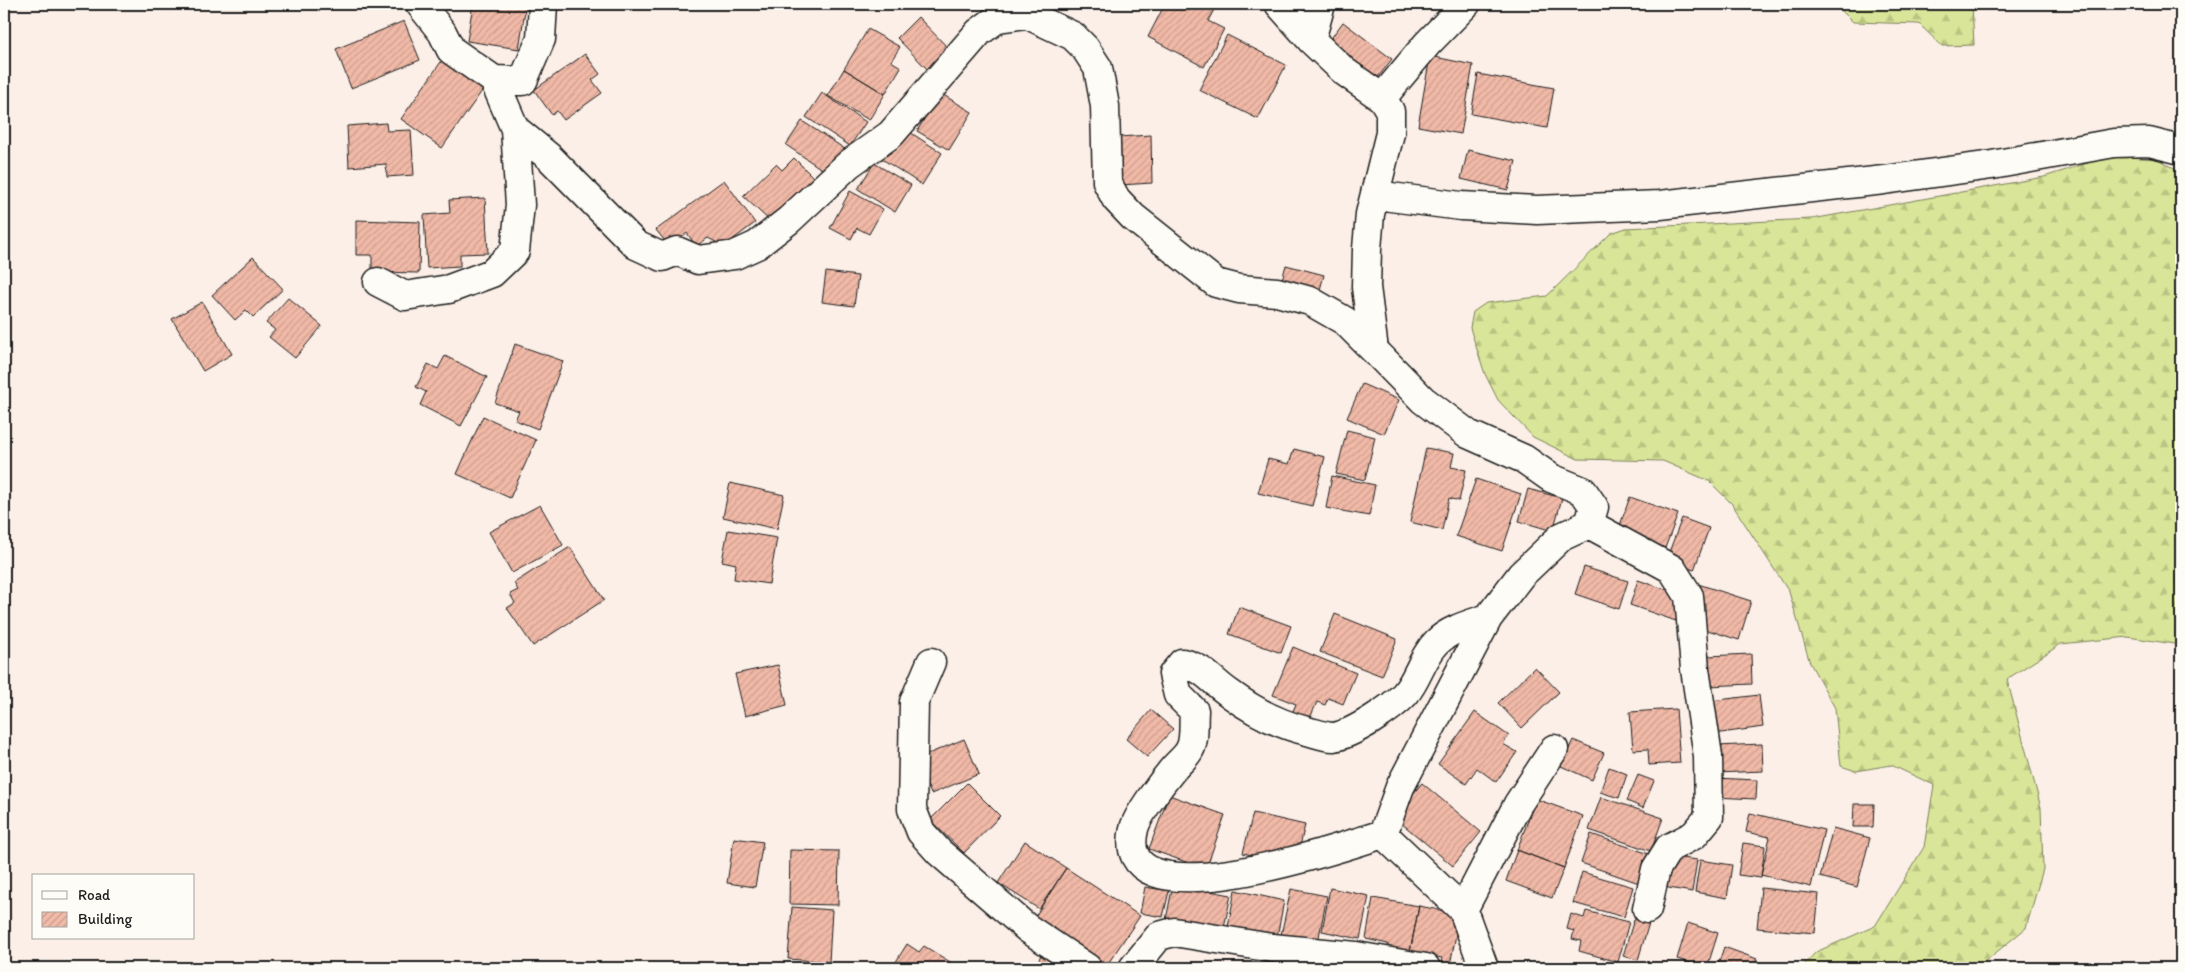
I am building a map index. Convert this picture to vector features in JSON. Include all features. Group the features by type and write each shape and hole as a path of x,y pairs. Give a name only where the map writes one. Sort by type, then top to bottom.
{"street":[{"path":"378,282 405,296 448,289 492,273 515,252 520,205 520,177 515,129 494,80 451,50 442,32 420,4"},
{"path":"494,80 523,81 541,38 543,4"},
{"path":"1279,4 1345,72 1382,98 1390,111 1390,133 1376,196 1370,214 1366,287 1374,350"},
{"path":"1312,40 1321,4"},
{"path":"1382,98 1427,44 1466,4"},
{"path":"515,129 549,157 636,244 662,257 677,251 698,260 735,256 757,244 789,220 849,164 891,134 979,32 998,18 1026,14 1073,36 1085,48 1098,68 1104,106 1107,182 1116,199 1133,217 1216,283 1239,289 1277,292 1310,301 1346,321 1423,400 1468,434 1524,459 1551,478 1583,491 1594,507 1589,524 1561,537 1521,575 1488,618 1400,787 1383,834"},
{"path":"1376,196 1461,206 1537,210 1660,205 1884,180 1992,165 2114,143 2149,142 2181,150"},
{"path":"1589,524 1672,569 1689,596 1695,669 1708,756 1709,817 1694,835 1669,848 1656,869 1647,909"},
{"path":"1383,834 1288,864 1242,873 1171,877 1150,871 1138,862 1132,849 1134,828 1166,778 1191,748 1194,711 1178,695 1172,674 1182,663 1198,667 1228,693 1265,718 1333,737 1363,724 1392,706 1405,693 1425,656 1438,641 1453,630 1488,618"},
{"path":"931,662 914,702 912,809 921,832 939,852 1027,928 1087,968"},
{"path":"1463,910 1518,804 1554,749"},
{"path":"1383,834 1463,910 1484,968"},
{"path":"1133,968 1159,936 1174,932 1272,948 1356,956 1426,968"}],"green space":[{"path":"1842,4 1972,4 1974,45 1942,46 1919,24 1853,22 1842,11"},
{"path":"2110,156 2158,159 2181,172 2181,645 2128,637 2061,644 2007,679 2041,808 2043,869 2026,928 1977,968 1801,968 1816,952 1875,926 1924,847 1934,785 1891,765 1856,771 1841,766 1835,708 1810,663 1789,592 1732,504 1709,481 1663,461 1578,459 1533,437 1498,400 1485,374 1470,328 1473,312 1486,303 1547,296 1611,233 1626,228 1812,219 2044,177"}],"building":[{"path":"473,4 526,4 519,49 467,41"},
{"path":"1165,4 1217,4 1208,21 1224,29 1204,67 1148,37"},
{"path":"918,17 952,52 931,73 897,38"},
{"path":"404,21 420,60 351,88 336,49"},
{"path":"1343,22 1392,59 1375,81 1326,45"},
{"path":"868,29 900,47 891,61 901,67 885,94 844,69"},
{"path":"1227,35 1286,65 1258,119 1199,90"},
{"path":"585,54 600,74 592,80 602,93 564,120 557,111 552,115 534,90"},
{"path":"1430,56 1473,65 1461,134 1418,126"},
{"path":"443,59 484,88 442,148 401,119"},
{"path":"844,69 885,94 869,120 828,96"},
{"path":"1478,74 1554,88 1547,128 1471,114"},
{"path":"822,93 866,122 850,146 806,117"},
{"path":"940,93 972,112 949,150 917,131"},
{"path":"802,121 845,149 829,174 786,145"},
{"path":"386,123 387,131 411,130 414,175 387,177 386,164 349,167 347,126"},
{"path":"902,127 942,153 922,185 882,159"},
{"path":"1151,135 1152,183 1120,185 1118,137"},
{"path":"1468,150 1516,161 1508,190 1461,179"},
{"path":"794,158 816,180 773,224 743,196 776,164 782,170"},
{"path":"874,163 911,185 895,212 858,189"},
{"path":"724,180 755,223 724,246 708,238 696,246 687,233 669,246 656,230"},
{"path":"850,191 883,209 869,234 857,228 851,239 830,228"},
{"path":"485,198 488,253 460,254 460,266 427,268 424,215 450,213 449,200"},
{"path":"356,220 420,222 419,273 372,272 372,255 356,255"},
{"path":"253,257 283,289 253,317 246,310 235,320 212,295"},
{"path":"1286,265 1324,275 1318,297 1280,287"},
{"path":"826,272 858,276 854,306 822,302"},
{"path":"288,298 322,326 295,358 269,337 275,330 266,323"},
{"path":"202,302 232,354 203,371 172,319"},
{"path":"515,344 563,361 538,429 515,420 519,411 495,403"},
{"path":"445,356 487,377 461,426 420,405 426,392 416,387 428,364 438,369"},
{"path":"1362,384 1399,400 1384,434 1347,418"},
{"path":"483,416 536,440 510,498 457,474"},
{"path":"1347,430 1375,437 1365,480 1336,474"},
{"path":"1426,448 1454,453 1451,467 1466,470 1459,501 1449,498 1442,530 1410,522"},
{"path":"1294,449 1325,457 1312,506 1258,493 1268,459 1289,464"},
{"path":"1332,476 1375,485 1369,516 1326,508"},
{"path":"1476,479 1521,494 1502,551 1456,536"},
{"path":"730,483 784,495 777,529 723,517"},
{"path":"1528,489 1562,498 1553,531 1519,521"},
{"path":"1630,497 1678,514 1665,548 1618,531"},
{"path":"540,505 563,545 512,573 489,532"},
{"path":"1682,518 1709,528 1694,570 1666,560"},
{"path":"728,530 777,538 769,584 734,579 736,564 722,561"},
{"path":"570,547 604,600 533,646 507,608 515,603 510,594 518,590 514,583"},
{"path":"1584,567 1628,581 1619,609 1575,594"},
{"path":"1638,580 1685,596 1676,621 1630,605"},
{"path":"1698,584 1751,601 1739,640 1695,626"},
{"path":"1239,607 1291,626 1281,653 1229,634"},
{"path":"1335,614 1397,639 1382,676 1320,652"},
{"path":"1293,647 1356,673 1343,704 1328,698 1325,705 1317,702 1307,725 1290,718 1296,704 1273,695"},
{"path":"1751,654 1752,684 1708,686 1707,656"},
{"path":"778,665 787,705 745,716 735,674"},
{"path":"1535,667 1559,692 1522,728 1498,703"},
{"path":"1759,695 1763,727 1714,734 1710,701"},
{"path":"1676,709 1680,763 1649,765 1648,749 1633,750 1630,712"},
{"path":"1151,710 1173,729 1147,757 1126,739"},
{"path":"1475,712 1509,736 1503,744 1517,752 1496,782 1477,768 1466,784 1438,764"},
{"path":"964,739 979,774 931,794 916,759"},
{"path":"1573,740 1604,753 1592,780 1561,766"},
{"path":"1762,744 1763,771 1717,773 1716,746"},
{"path":"1609,767 1627,774 1619,798 1600,792"},
{"path":"1638,775 1654,781 1643,808 1627,801"},
{"path":"1715,778 1757,780 1756,799 1714,797"},
{"path":"967,783 1000,816 964,853 930,820"},
{"path":"1422,783 1481,832 1453,866 1394,817"},
{"path":"1169,795 1225,815 1206,869 1149,849"},
{"path":"1601,797 1663,818 1651,851 1589,830"},
{"path":"1536,799 1583,816 1564,868 1517,850"},
{"path":"1854,804 1874,804 1873,827 1853,827"},
{"path":"1253,813 1305,825 1298,854 1279,861 1243,853"},
{"path":"1750,813 1824,830 1811,887 1761,875 1770,837 1746,832"},
{"path":"1833,828 1870,838 1857,887 1820,877"},
{"path":"1591,834 1649,854 1639,883 1581,863"},
{"path":"734,838 763,842 755,887 727,883"},
{"path":"1025,841 1066,868 1039,909 998,883"},
{"path":"1743,843 1765,846 1761,878 1738,875"},
{"path":"790,850 839,851 838,905 789,904"},
{"path":"1517,850 1564,868 1552,898 1506,881"},
{"path":"1667,856 1697,860 1692,892 1663,887"},
{"path":"1700,860 1732,865 1727,898 1695,892"},
{"path":"1066,868 1140,916 1105,968 1100,968 1031,923"},
{"path":"1582,872 1633,887 1624,917 1573,903"},
{"path":"1173,884 1231,895 1223,932 1166,920"},
{"path":"1145,887 1169,891 1163,917 1140,913"},
{"path":"1330,888 1369,896 1360,939 1322,931"},
{"path":"1761,888 1819,894 1815,933 1757,928"},
{"path":"1291,889 1327,896 1318,942 1281,935"},
{"path":"1235,890 1284,901 1276,942 1227,932"},
{"path":"1373,898 1419,906 1410,952 1388,948 1388,944 1366,939"},
{"path":"1419,906 1460,914 1450,965 1441,963 1442,958 1410,952"},
{"path":"792,907 832,910 829,962 788,959"},
{"path":"1586,911 1629,922 1618,962 1579,951 1581,941 1572,939 1574,931 1567,929 1571,914 1584,918"},
{"path":"1634,919 1649,923 1638,960 1623,956"},
{"path":"1688,923 1718,933 1707,968 1677,959"},
{"path":"907,944 919,952 924,946 960,968 892,968"},
{"path":"1724,947 1757,959 1754,968 1717,968"},
{"path":"1041,954 1080,968 1036,968"}]}
